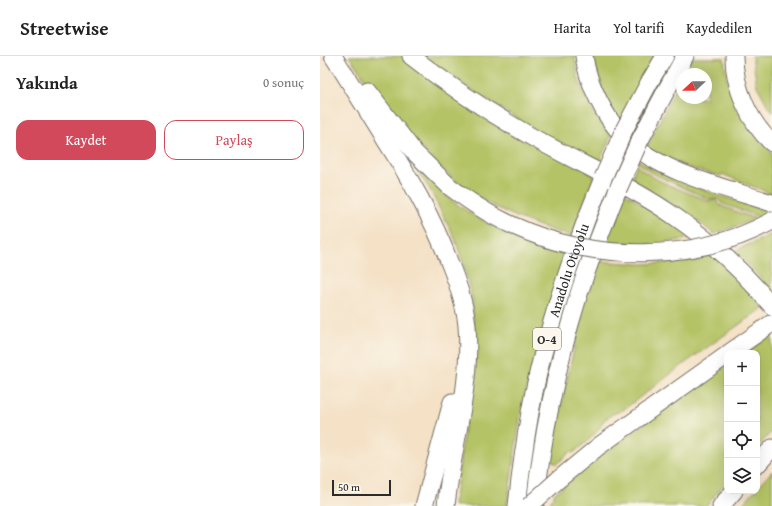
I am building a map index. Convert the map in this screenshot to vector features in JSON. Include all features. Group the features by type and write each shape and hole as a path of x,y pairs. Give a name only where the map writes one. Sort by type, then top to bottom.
{"highway":[{"path":"333,56 411,181 434,224 447,255 463,303 467,326 465,386 446,506"},
{"path":"343,56 379,107 414,152 450,187 486,212 540,237 589,249 631,253 658,252 710,244 732,238 772,221"},
{"path":"411,56 469,98 531,136 597,171 677,217 724,254 746,276 772,306"},
{"path":"584,56 590,81 601,106 609,119 626,139 660,163 687,175 772,203"},
{"name":"Anadolu Otoyolu","path":"517,506 524,448 538,373 547,339 579,238 602,178 624,130 665,56"},
{"name":"Anadolu Otoyolu","path":"535,506 545,433 567,333 578,296 618,189 639,142 685,56"},
{"path":"734,56 739,86 745,104 754,122 772,144"},
{"path":"424,506 446,428 454,396 456,379 458,356 457,307 447,255"},
{"path":"734,350 772,323"},
{"path":"529,506 571,468 724,357"},
{"path":"760,462 772,448"},
{"path":"721,506 731,494"}],"green space":[{"path":"349,56 407,56 594,176 572,236 542,227 497,208 457,182 432,160 368,81 367,82"},
{"path":"425,56 575,56 578,78 586,99 597,118 611,136 599,162 553,139 509,114 466,86"},
{"path":"593,56 655,56 620,122 599,88 602,87"},
{"path":"752,56 772,56 772,113 757,86"},
{"path":"692,58 724,58 727,79 737,112 740,111 754,134 772,153 772,194 722,174 721,176 690,168 646,148 676,88 676,104 712,104 712,68 686,68"},
{"path":"638,160 653,169 685,183 769,212 759,217 721,203 718,199 709,199 650,172 637,163"},
{"path":"417,165 444,194 471,214 517,237 565,254 537,345 520,418 507,506 454,506 475,346 472,300 463,262 455,239 429,188 415,168"},
{"path":"636,165 652,177 670,186 708,201 716,200 719,205 756,219 714,234 688,213 632,180"},
{"path":"625,193 696,238 645,245 605,243"},
{"path":"772,234 772,292 735,251"},
{"path":"713,254 764,307 688,361 623,410 604,420 599,429 590,439 573,453 570,452 557,464 552,461 565,388 582,316 581,311 597,261 642,264 663,263"},
{"path":"772,334 772,431 760,445 760,350 749,350"},
{"path":"724,367 724,485 706,506 548,506 555,493 587,467 586,465"},
{"path":"772,471 772,506 741,506 751,494 760,494 760,485"}]}
